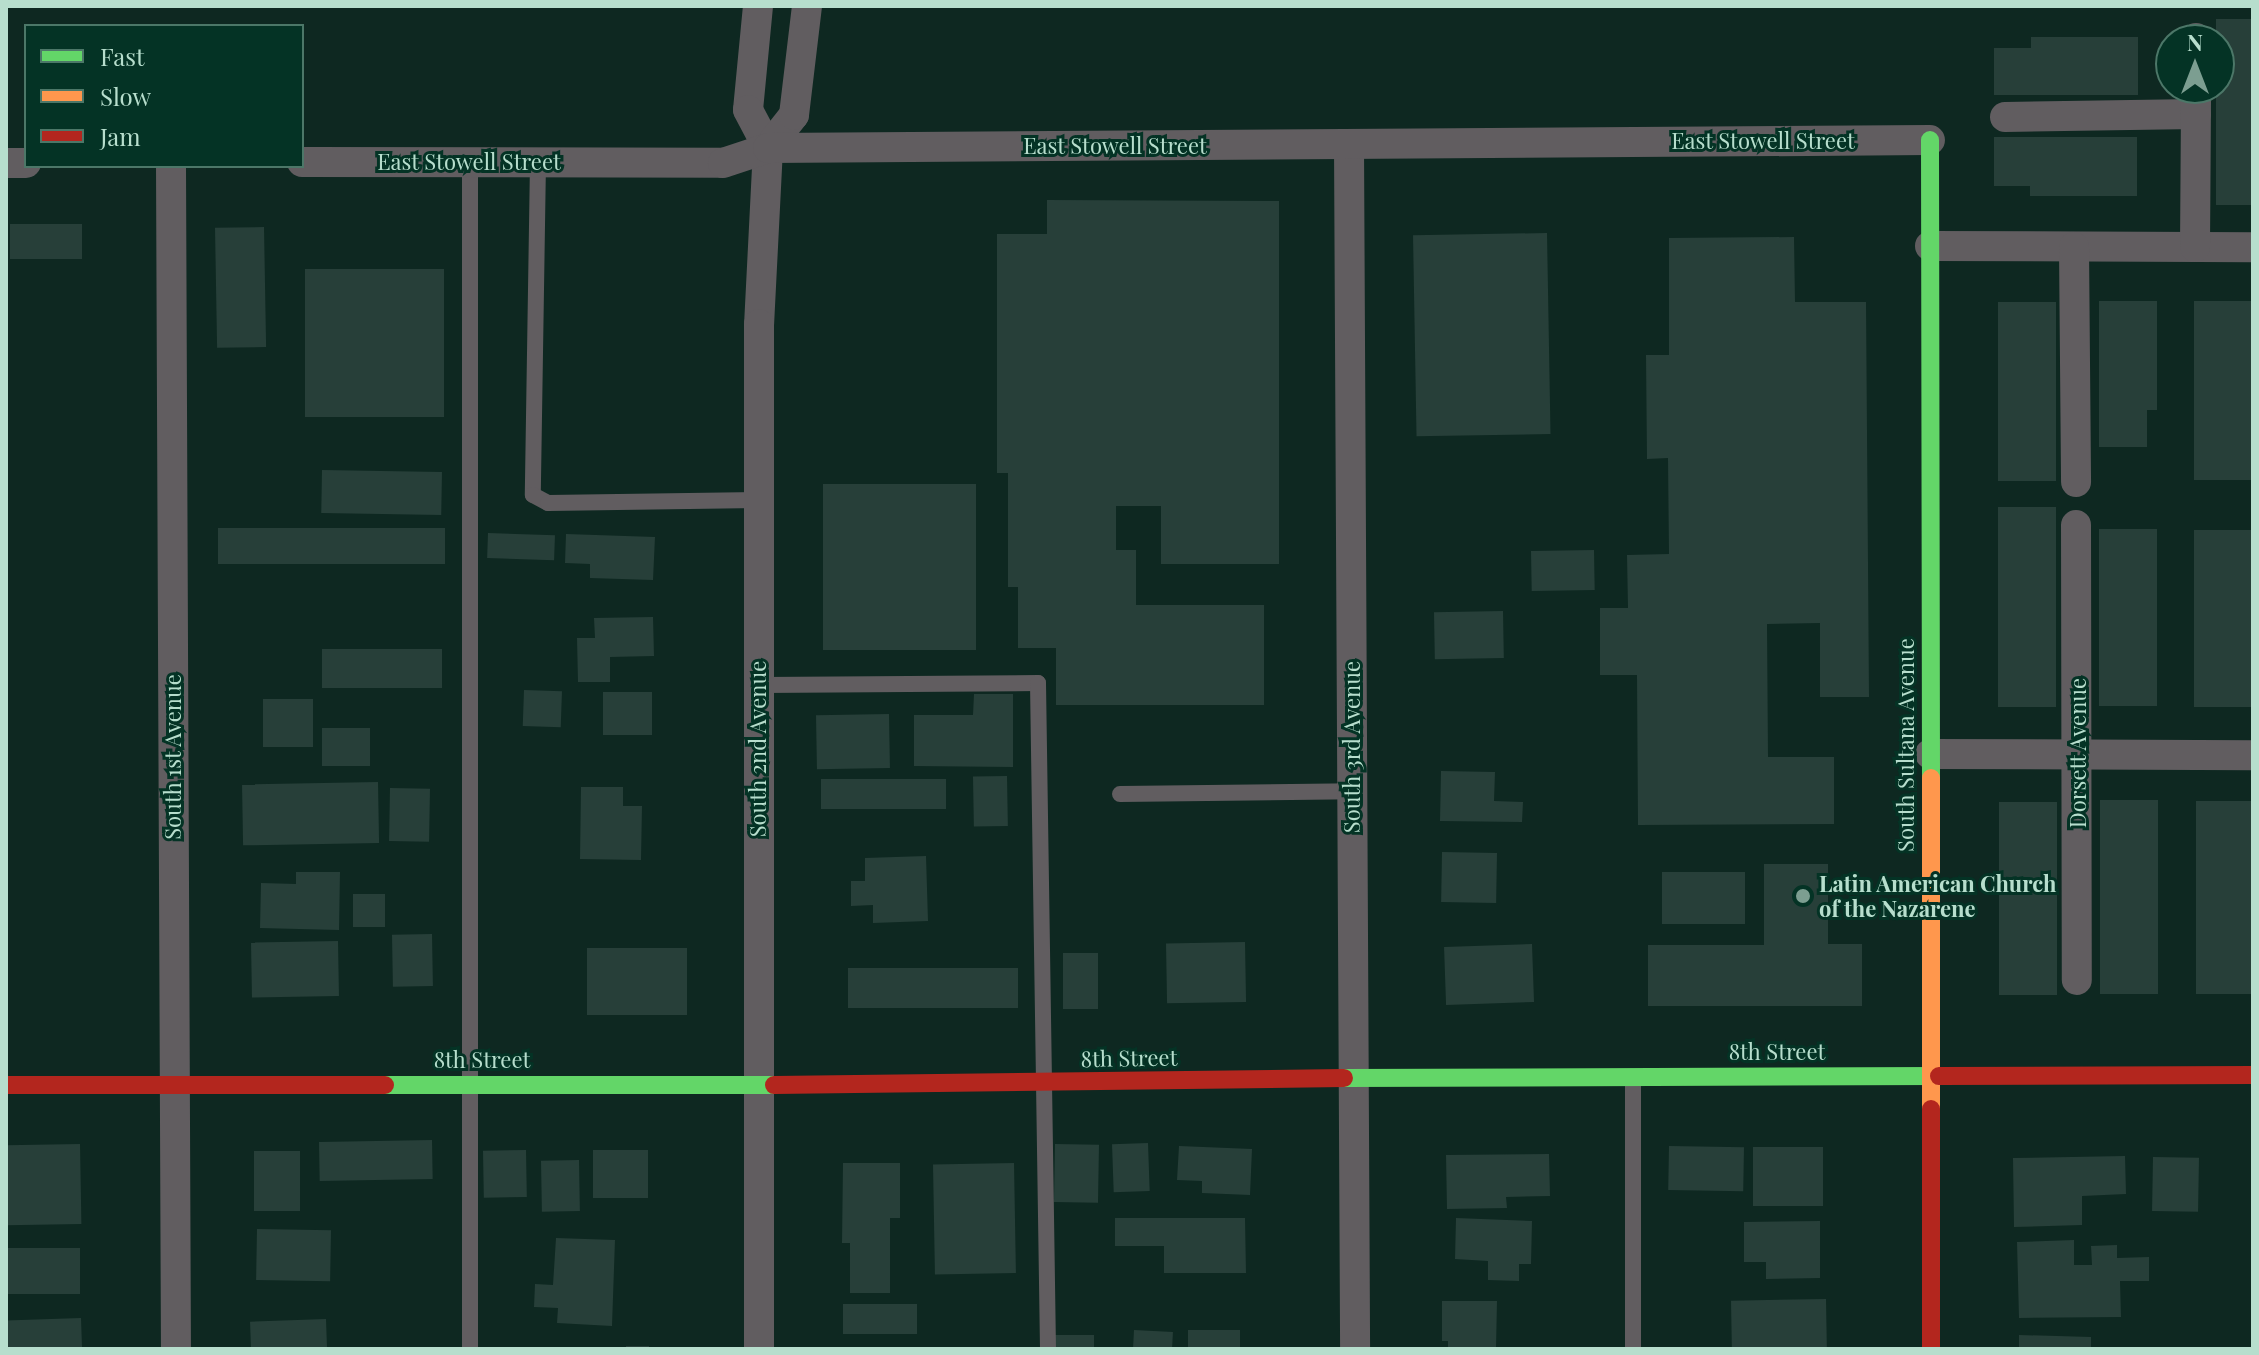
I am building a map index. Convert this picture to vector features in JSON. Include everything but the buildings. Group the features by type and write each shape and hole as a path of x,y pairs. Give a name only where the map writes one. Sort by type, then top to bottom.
{"street":[{"path":"758,6 748,110 768,148 794,115 807,6"},
{"path":"2005,117 2160,104"},
{"path":"2195,247 2196,104"},
{"name":"East Stowell Street","path":"304,162 723,163 768,148 1930,140"},
{"name":"South Sultana Avenue","path":"1930,140 1931,1349"},
{"name":"South 3rd Avenue","path":"1349,144 1355,1349"},
{"name":"South 2nd Avenue","path":"759,1349 759,324 768,148"},
{"name":"South 1st Avenue","path":"171,168 176,1349"},
{"path":"1930,246 2253,247"},
{"path":"2074,247 2076,482"},
{"name":"Dorsett Avenue","path":"2076,525 2077,980"},
{"path":"1930,754 2253,755"},
{"name":"8th Street","path":"6,1085 1047,1084 1354,1078 2253,1075"}],"lane":[{"path":"470,162 470,1349"},
{"path":"538,162 533,495 548,503 758,500"},
{"path":"758,685 1038,683 1047,1084 1048,1349"},
{"path":"1120,794 1353,791"},
{"path":"1633,1076 1633,1349"}],"traffic: fast":[{"path":"1930,140 1931,778"},
{"path":"1344,1078 1939,1076"},
{"path":"385,1085 774,1085"}],"traffic: slow":[{"path":"1931,778 1931,1109"}],"traffic: jam":[{"path":"1939,1076 2253,1075"},
{"path":"774,1085 1344,1078"},
{"path":"6,1085 385,1085"},
{"path":"1931,1109 1931,1349"}],"place":[{"name":"Latin American Church of the Nazarene","path":"1803,896"}]}
